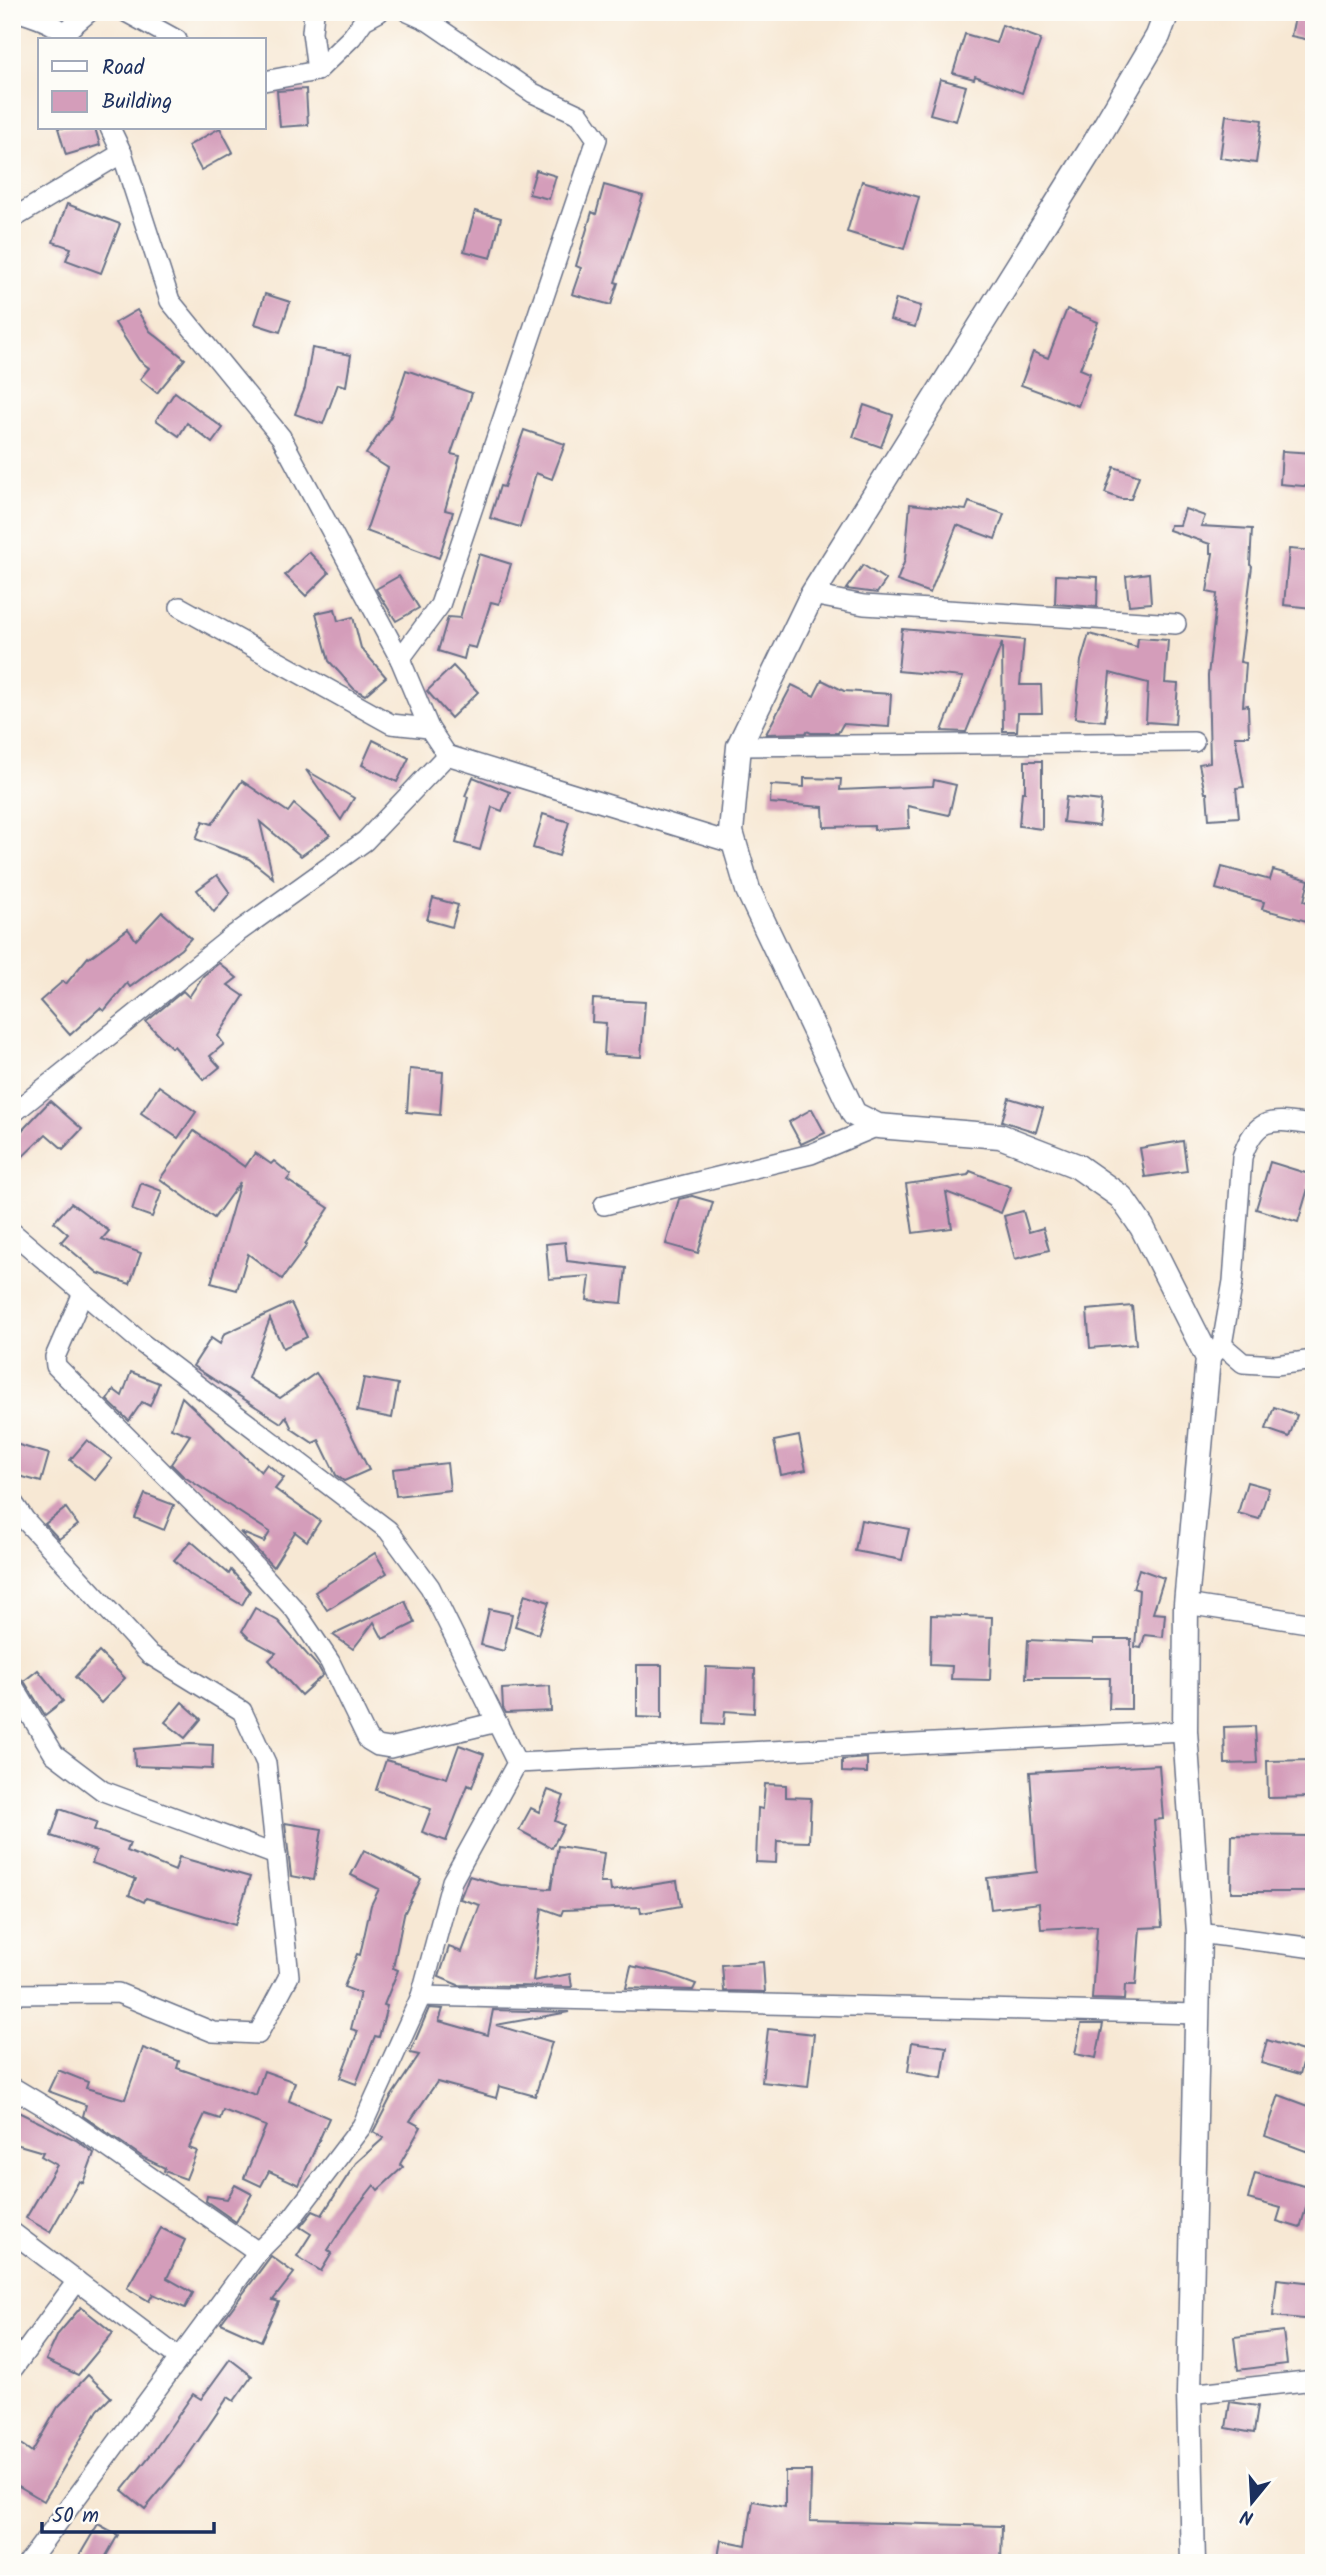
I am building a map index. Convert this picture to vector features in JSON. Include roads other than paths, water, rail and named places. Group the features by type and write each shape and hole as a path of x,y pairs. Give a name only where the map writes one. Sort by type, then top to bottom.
{"street":[{"path":"19,12 33,16 67,36 89,12"},
{"path":"126,12 173,38"},
{"path":"314,12 312,32 317,71"},
{"path":"266,80 317,71 352,37 364,20 379,12"},
{"path":"400,659 440,605 597,139 580,115 533,93 428,21 408,12"},
{"path":"1167,12 1158,36 1093,146 812,595 739,746 731,832 748,890 854,1114 878,1126 1000,1136 1077,1166 1121,1197 1142,1227 1215,1351 1243,1363 1276,1365 1314,1360"},
{"path":"111,130 122,153 170,301 281,437 400,659 429,729 447,755 735,844"},
{"path":"12,219 122,153"},
{"path":"812,595 864,605 1177,624"},
{"path":"180,607 391,724 429,729"},
{"path":"739,746 1194,742"},
{"path":"12,1114 234,935 365,841 447,755"},
{"path":"1193,2563 1189,2394 1199,1933 1185,1731 1186,1604 1215,1351 1233,1281 1242,1157 1255,1128 1270,1122 1314,1125"},
{"path":"604,1205 811,1154 878,1126"},
{"path":"12,1232 143,1344 388,1530 430,1587 517,1763"},
{"path":"83,1293 55,1357 56,1366 239,1549 295,1610 330,1662 368,1740 378,1746 390,1748 497,1722"},
{"path":"12,1501 25,1520 149,1654 242,1711 266,1763 289,1976 258,2034 213,2032 118,1993 12,1994"},
{"path":"1186,1604 1314,1624"},
{"path":"12,1684 54,1754 103,1791 276,1855"},
{"path":"517,1763 1185,1731"},
{"path":"28,2563 258,2252 292,2218 362,2126 421,1996 452,1881 517,1763"},
{"path":"1199,1933 1314,1948"},
{"path":"421,1996 1199,2014"},
{"path":"12,2087 74,2124 258,2252"},
{"path":"12,2232 180,2358"},
{"path":"12,2370 77,2281"},
{"path":"1189,2394 1314,2380"}]}
